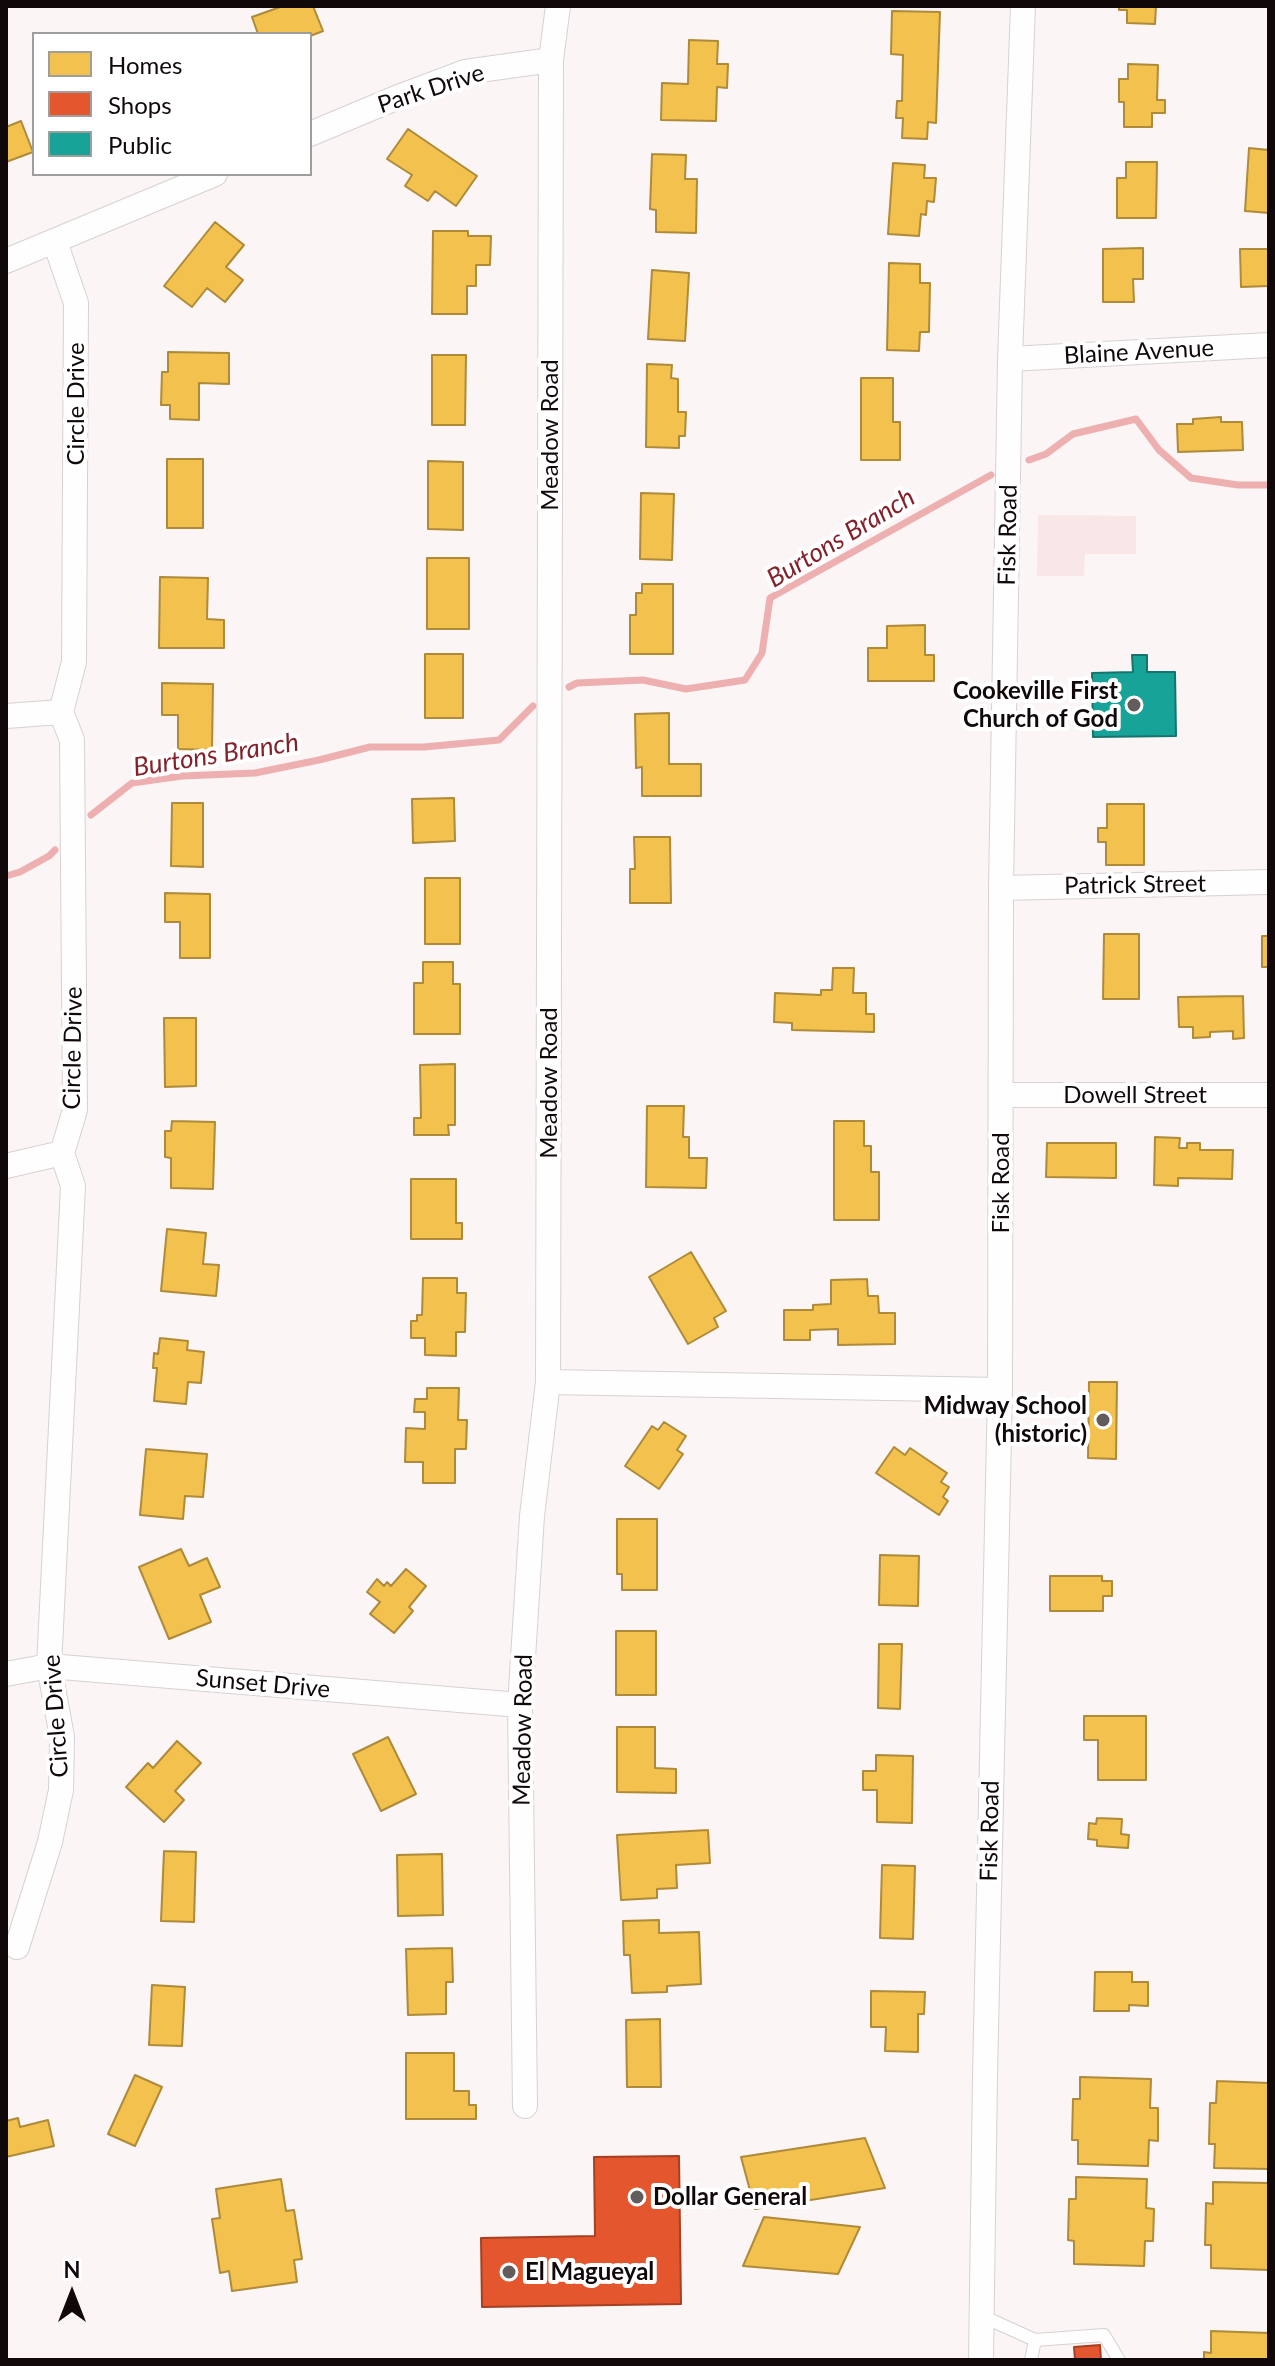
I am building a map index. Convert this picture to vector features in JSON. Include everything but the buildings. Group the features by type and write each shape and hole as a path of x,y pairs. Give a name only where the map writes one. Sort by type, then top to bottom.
{"street":[{"path":"551,60 558,6"},
{"name":"Fisk Road","path":"981,2360 1000,1390 1001,888 1010,359 1023,6"},
{"name":"Park Drive","path":"312,133 465,72 551,60"},
{"name":"Meadow Road","path":"525,2106 520,1705 532,1516 548,1382 551,60"},
{"path":"6,261 210,176"},
{"name":"Circle Drive","path":"17,1947 50,1842 61,1790 62,1737 49,1666 73,1186 62,1153 75,1110 72,740 61,712 74,662 76,303 55,242"},
{"name":"Blaine Avenue","path":"1010,359 1269,345"},
{"path":"6,716 61,712"},
{"name":"Patrick Street","path":"1001,888 1269,882"},
{"name":"Dowell Street","path":"1002,1095 1269,1095"},
{"path":"6,1166 62,1153"},
{"path":"548,1382 1000,1390"},
{"name":"Sunset Drive","path":"6,1674 49,1666 520,1705"}],"lane":[{"path":"982,2316 1035,2340 1104,2335 1119,2360"},
{"path":"1031,2360 1035,2340"}],"shaded area":[{"path":"1038,515 1136,516 1136,554 1085,554 1084,576 1037,576"}],"waterway":[{"name":"Burtons Branch","path":"1029,460 1046,454 1073,434 1136,419 1159,450 1191,478 1238,485 1269,485"},
{"name":"Burtons Branch","path":"569,687 577,683 643,680 686,689 745,680 762,653 770,598 991,475"},
{"name":"Burtons Branch","path":"91,815 132,783 182,776 255,773 370,747 424,747 499,740 533,706"},
{"name":"Burtons Branch","path":"6,876 20,872 55,850"}],"place":[{"name":"Cookeville First Church of God","path":"1134,705"},
{"name":"Midway School (historic)","path":"1103,1420"},
{"name":"Dollar General","path":"637,2197"},
{"name":"El Magueyal","path":"509,2272"}]}
